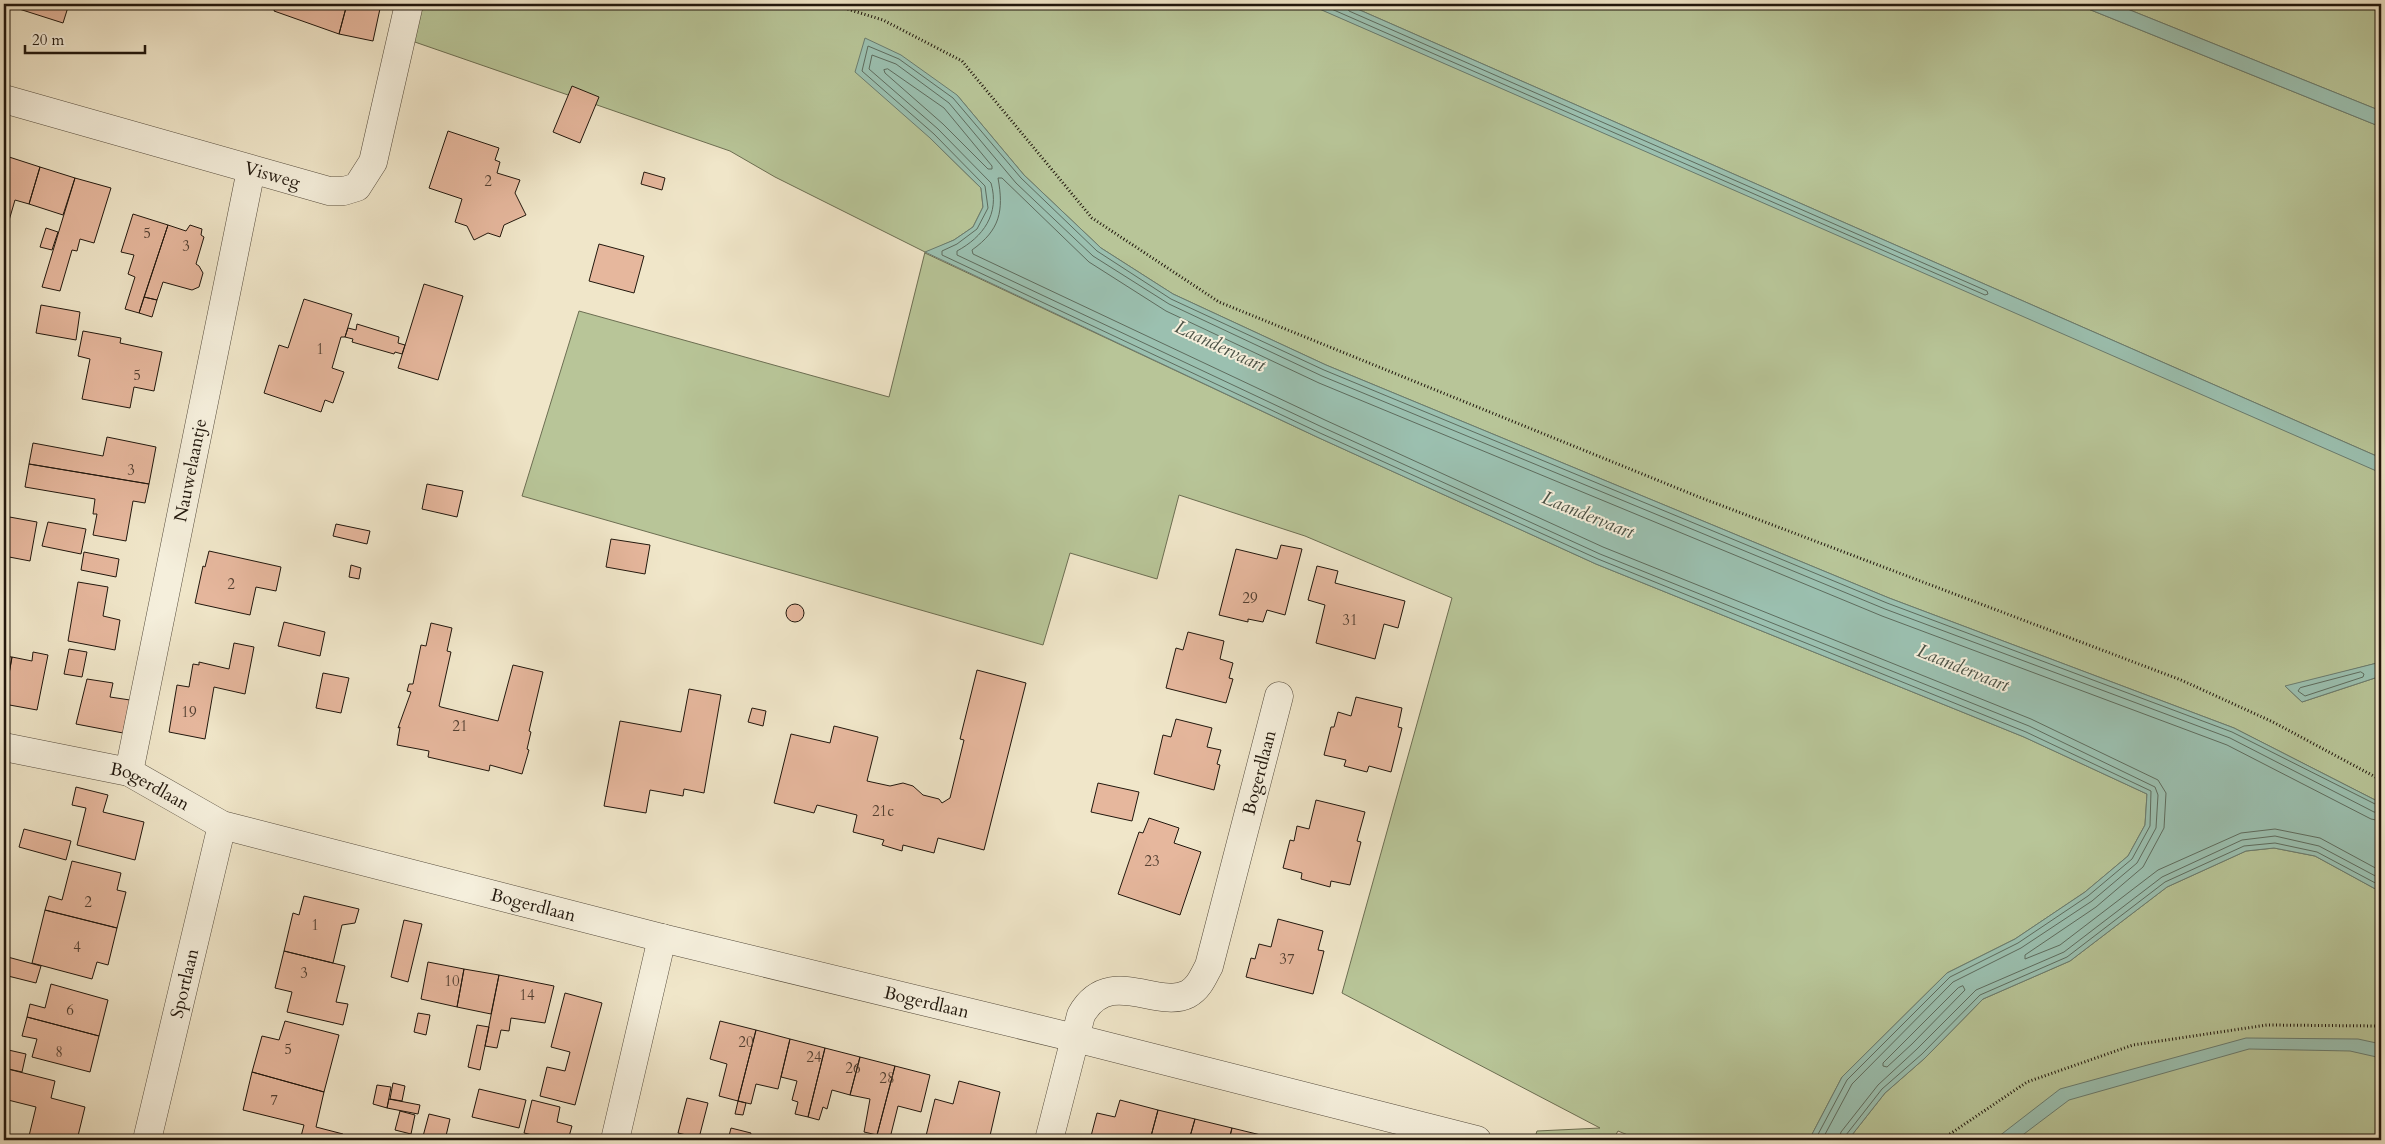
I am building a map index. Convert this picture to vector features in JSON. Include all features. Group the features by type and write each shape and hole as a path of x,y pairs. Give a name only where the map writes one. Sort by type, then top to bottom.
{"street":[{"name":"Visweg","path":"4,99 251,170 329,190 344,190 357,187 373,162 409,4"},
{"name":"Nauwelaantje","path":"129,772 251,170"},
{"name":"Bogerdlaan","path":"1075,1038 1085,1008 1093,1000 1108,992 1124,990 1175,998 1188,994 1199,985 1208,966 1279,696"},
{"name":"Bogerdlaan","path":"4,747 129,772 222,825 662,938 1075,1038 1477,1140"},
{"name":"Sportlaan","path":"147,1140 222,825"},
{"path":"615,1140 662,938"},
{"path":"1049,1140 1075,1038"}],"path":[{"path":"831,4 883,20 962,61 1092,218 1219,302 1699,497 2180,680 2273,722 2381,780"},
{"path":"1941,1140 2027,1082 2133,1045 2267,1025 2381,1026"}],"shaded area":[{"path":"418,4 1309,4 2381,472 2381,662 2286,687 2302,702 2381,676 2381,803 2234,728 1889,598 1326,365 1173,294 1101,248 1024,175 957,95 930,138 981,188 983,207 973,227 954,240 925,253 1317,437 1596,564 2024,737 2147,794 2145,825 2128,856 2085,892 2015,939 1947,973 1842,1077 1809,1140 1640,1140 1618,1131 1614,1138 1619,1140 1534,1140 1537,1131 1600,1128 1342,993 1452,598 1305,536 1179,495 1157,579 1070,553 1043,645 522,496 579,311 889,397 925,252 775,177 730,151 409,40"},
{"path":"1346,4 2076,4 2381,127 2381,458"},
{"path":"2115,4 2381,4 2381,111"},
{"path":"2274,848 2315,856 2381,892 2381,1140 1848,1140 1885,1093 1925,1058 1983,999 2070,961 2167,887 2246,851"}],"water":[{"path":"1308,4 1346,4 2381,458 2381,473"},
{"path":"2076,4 2115,4 2381,111 2381,127"},
{"name":"Laandervaart","path":"865,38 901,55 957,95 1024,175 1101,248 1173,294 1326,365 1889,598 2234,728 2381,803 2381,892 2315,856 2274,848 2246,851 2167,887 2070,961 1983,999 1925,1058 1885,1093 1848,1140 1809,1140 1842,1077 1947,973 2015,939 2085,892 2128,856 2145,825 2147,794 2024,737 1596,564 1317,437 925,252 954,240 973,227 983,207 981,188 930,138 855,72"},
{"path":"2381,662 2381,676 2302,702 2285,686"},
{"path":"2246,1038 2358,1039 2381,1044 2381,1058 2350,1051 2249,1049 2069,1100 2016,1140 1994,1140 2060,1089"}],"building":[{"path":"18,4 69,4 63,23 16,8"},
{"path":"276,4 347,4 339,34 274,11"},
{"path":"347,4 381,4 373,41 339,34"},
{"path":"572,86 599,97 580,143 553,132"},
{"path":"448,131 499,148 495,160 500,162 497,173 520,180 515,193 526,215 504,225 500,237 488,233 474,240 467,226 455,222 462,199 429,188"},
{"path":"6,156 40,167 29,204 15,200 8,224 4,223 4,162"},
{"path":"40,167 75,178 63,215 29,204"},
{"path":"644,172 665,178 662,190 641,184"},
{"path":"75,178 111,188 94,243 80,239 77,251 72,250 60,291 42,287"},
{"path":"133,214 168,225 139,313 125,309 135,277 128,274 134,255 121,252"},
{"path":"168,225 186,231 190,225 202,229 201,235 204,237 196,264 203,273 199,287 192,290 163,282 157,300 144,297"},
{"path":"46,228 58,232 52,250 40,247"},
{"path":"599,244 644,256 634,293 589,281"},
{"path":"424,284 463,296 438,380 398,368"},
{"path":"144,297 157,300 152,317 139,313"},
{"path":"304,299 352,314 345,337 341,337 332,368 344,372 333,403 325,400 321,412 264,393 279,345 288,348"},
{"path":"41,305 80,312 76,340 36,333"},
{"path":"357,324 399,337 398,343 405,345 402,354 395,352 394,354 352,342 353,339 345,337 348,328 356,330"},
{"path":"83,331 121,338 120,343 162,352 154,391 134,387 130,408 82,399 90,359 78,356"},
{"path":"107,437 156,447 149,484 29,464 33,443 103,456"},
{"path":"29,464 149,484 145,503 133,501 126,541 93,535 97,514 93,514 95,499 25,487"},
{"path":"427,484 463,491 457,517 422,509"},
{"path":"4,516 37,522 30,561 4,556"},
{"path":"48,522 86,529 81,554 42,546"},
{"path":"336,524 370,531 367,544 333,536"},
{"path":"611,539 650,545 645,574 606,567"},
{"path":"1281,545 1302,549 1285,615 1267,610 1263,622 1248,619 1248,622 1219,615 1236,549 1277,559"},
{"path":"209,551 281,567 276,591 256,587 250,615 195,603 203,566 205,567"},
{"path":"84,552 119,559 116,577 81,570"},
{"path":"351,565 361,568 359,579 349,577"},
{"path":"1317,566 1338,571 1335,583 1405,601 1398,628 1384,624 1375,659 1316,643 1325,605 1308,600"},
{"path":"78,582 108,587 103,616 120,620 115,650 68,641"},
{"path":"795,604 801,607 804,613 801,619 795,622 789,619 786,613 789,607"},
{"path":"284,622 325,632 320,656 278,646"},
{"path":"431,623 452,628 447,651 451,652 439,706 441,707 498,721 513,665 543,672 529,731 531,732 527,749 529,750 522,774 490,765 489,771 428,757 429,751 397,745 400,727 398,728 411,692 407,691 409,684 413,684 421,645 426,646"},
{"path":"1188,632 1224,641 1220,659 1233,663 1229,678 1233,679 1226,703 1166,688 1176,648 1183,650"},
{"path":"234,643 254,647 245,694 214,687 205,739 169,732 177,685 189,687 193,664 199,665 199,662 229,669"},
{"path":"69,649 87,652 82,677 64,674"},
{"path":"33,652 48,655 37,710 4,704 12,657 32,661"},
{"path":"4,656 12,657 4,700"},
{"path":"977,670 1026,683 984,850 938,838 934,853 903,845 902,851 882,845 884,840 853,832 857,815 817,805 814,813 774,803 791,734 830,743 834,726 878,737 867,781 890,786 903,783 913,786 923,795 939,799 942,803 950,798 964,740 960,739"},
{"path":"323,673 349,678 341,713 316,708"},
{"path":"87,679 113,683 110,697 130,700 123,733 76,724"},
{"path":"689,689 721,695 704,793 684,789 683,796 650,790 646,813 604,806 620,721 681,732"},
{"path":"1356,697 1402,708 1398,727 1402,728 1391,772 1369,766 1367,772 1344,766 1346,760 1324,755 1331,727 1334,727 1338,712 1351,716"},
{"path":"752,708 766,711 763,726 748,722"},
{"path":"1176,719 1212,728 1207,747 1221,750 1217,764 1220,765 1214,790 1154,774 1163,735 1171,737"},
{"path":"1098,783 1139,792 1132,821 1091,812"},
{"path":"76,787 108,795 103,812 144,822 135,860 77,845 86,808 72,805"},
{"path":"1316,800 1365,812 1357,841 1361,842 1350,885 1331,881 1330,887 1301,879 1302,873 1283,868 1290,840 1294,841 1297,826 1309,829"},
{"path":"1149,818 1179,828 1174,843 1201,852 1180,915 1118,894 1139,832 1143,833"},
{"path":"24,829 71,841 66,860 19,847"},
{"path":"72,861 121,873 117,890 126,892 117,928 45,910 49,896 62,900"},
{"path":"304,896 359,909 355,923 342,925 333,963 284,951 293,913 299,915"},
{"path":"45,910 117,928 108,965 97,962 92,979 32,963"},
{"path":"1278,919 1323,931 1318,950 1324,951 1313,994 1246,977 1251,958 1255,959 1259,944 1271,947"},
{"path":"404,920 422,924 408,982 391,977"},
{"path":"284,951 345,966 336,1002 348,1004 343,1025 287,1012 292,992 275,988"},
{"path":"4,956 41,966 36,983 4,975"},
{"path":"428,962 464,969 457,1007 421,999"},
{"path":"464,969 499,975 491,1014 457,1007"},
{"path":"499,975 554,986 545,1023 511,1018 509,1031 501,1030 497,1048 485,1046"},
{"path":"51,984 108,1000 99,1036 27,1017 30,1004 45,1008"},
{"path":"565,993 602,1003 575,1105 540,1096 547,1067 565,1071 570,1052 551,1047"},
{"path":"418,1013 430,1015 426,1035 414,1032"},
{"path":"27,1017 99,1036 90,1072 32,1057 37,1039 22,1036"},
{"path":"285,1021 339,1035 324,1092 252,1072 262,1036 279,1040"},
{"path":"720,1021 756,1030 738,1101 719,1096 727,1064 710,1059"},
{"path":"477,1025 489,1027 480,1070 468,1067"},
{"path":"756,1030 790,1039 778,1089 756,1084 751,1104 738,1101"},
{"path":"790,1039 825,1048 808,1117 795,1114 798,1102 792,1100 797,1081 781,1077"},
{"path":"825,1048 860,1057 850,1095 832,1090 827,1109 823,1107 819,1120 808,1117"},
{"path":"4,1049 26,1054 22,1072 4,1068"},
{"path":"860,1057 895,1066 877,1135 864,1132 870,1099 850,1095"},
{"path":"895,1066 930,1075 921,1112 898,1106 890,1138 877,1135"},
{"path":"4,1068 55,1081 51,1098 85,1107 77,1140 47,1140 29,1136 36,1107 4,1099"},
{"path":"252,1072 324,1092 316,1127 343,1134 341,1140 300,1140 304,1125 243,1110"},
{"path":"959,1081 1000,1092 989,1140 925,1140 935,1099 953,1104"},
{"path":"393,1083 405,1086 402,1101 390,1099"},
{"path":"377,1085 391,1087 387,1108 373,1104"},
{"path":"479,1089 526,1100 519,1128 472,1117"},
{"path":"687,1098 708,1103 699,1138 678,1133"},
{"path":"389,1099 420,1105 418,1114 387,1108"},
{"path":"532,1100 560,1107 557,1122 572,1126 568,1140 553,1140 524,1133"},
{"path":"1120,1100 1158,1110 1150,1140 1090,1140 1097,1113 1115,1117"},
{"path":"738,1101 746,1103 743,1115 735,1114"},
{"path":"1158,1110 1195,1119 1189,1140 1150,1140"},
{"path":"400,1111 415,1115 411,1134 395,1130"},
{"path":"429,1114 450,1119 445,1140 422,1140"},
{"path":"1195,1119 1232,1128 1229,1140 1189,1140"},
{"path":"731,1128 751,1133 750,1137 765,1140 728,1140"},
{"path":"1232,1128 1269,1137 1269,1140 1229,1140"}]}
